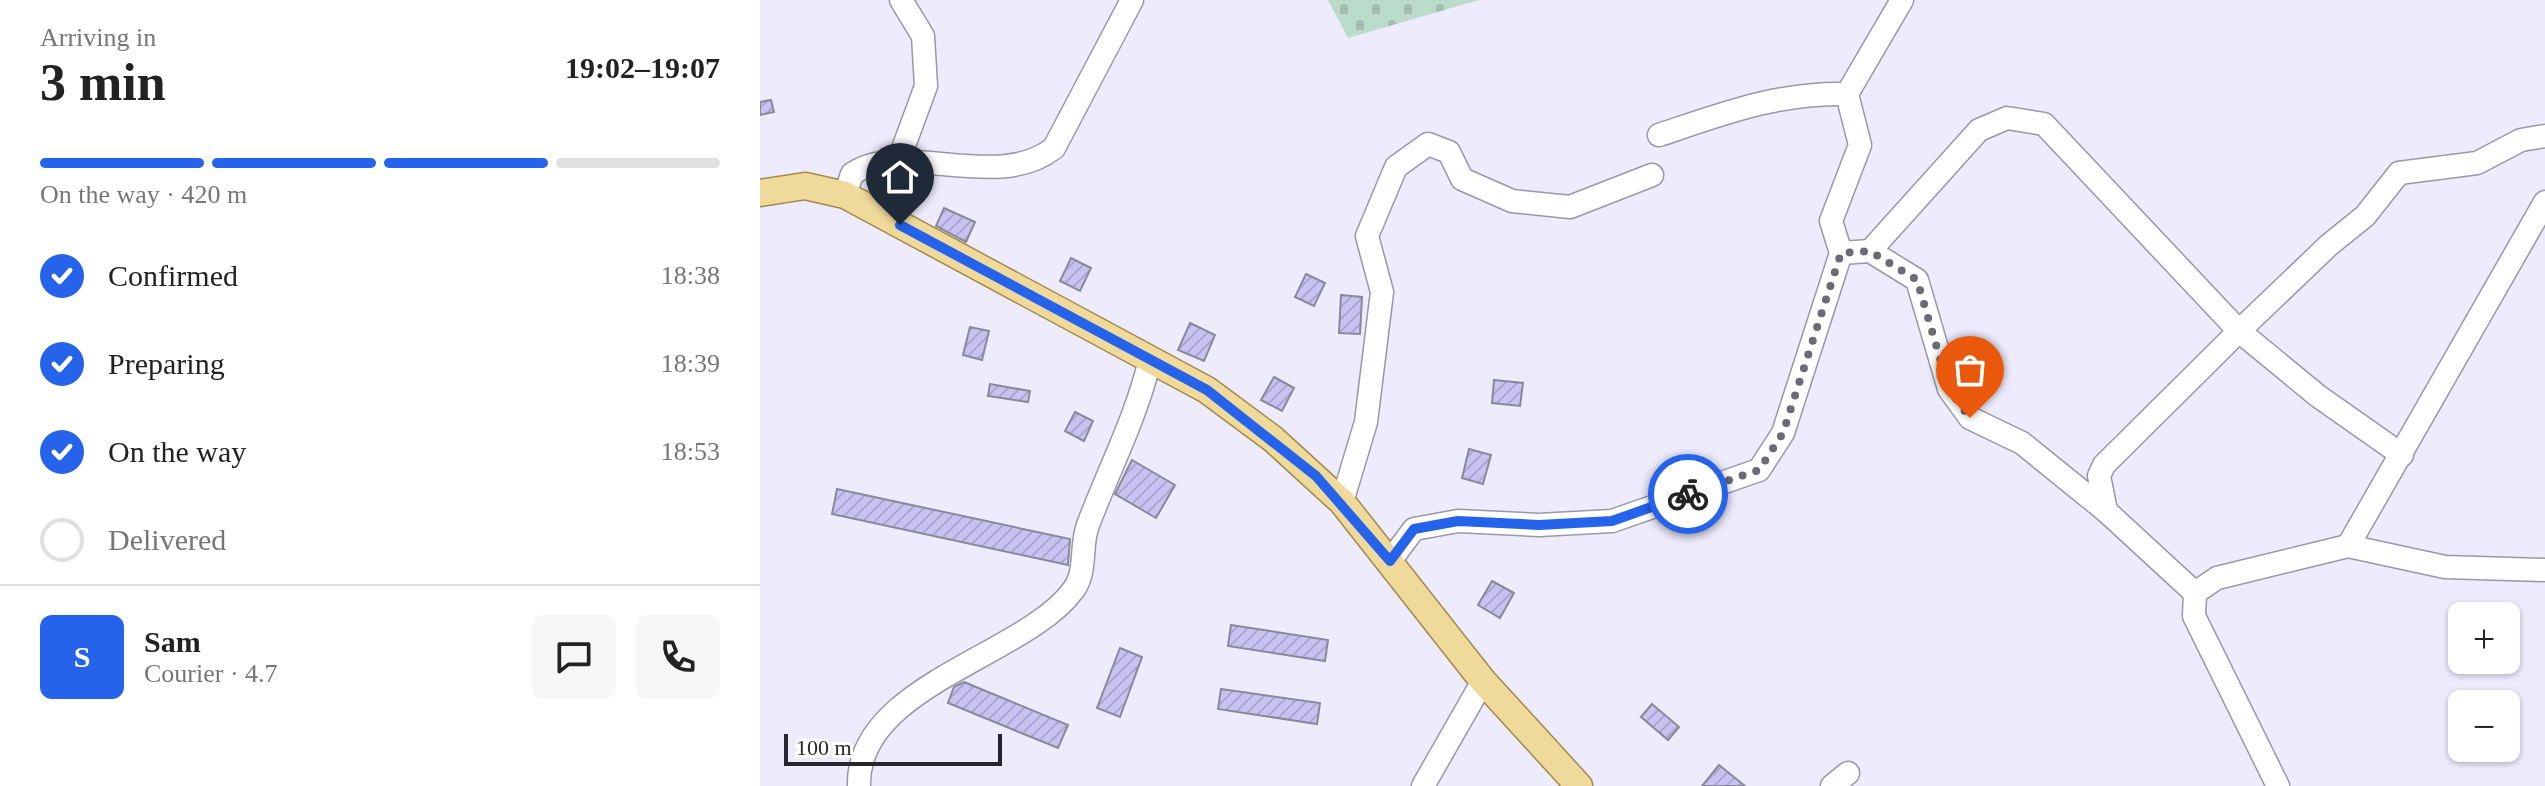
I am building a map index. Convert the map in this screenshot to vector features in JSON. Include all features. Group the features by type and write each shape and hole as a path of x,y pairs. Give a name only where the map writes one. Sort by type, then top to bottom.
{"main road":[{"path":"760,193 805,186 845,195 1207,390 1273,439 1342,502 1483,681 1579,786"}],"street":[{"path":"898,162 926,86 923,36 901,0"},
{"path":"845,195 852,174 865,165 898,162 960,168 1041,158 1054,148 1132,0"},
{"path":"1390,561 1414,529 1458,521 1539,525 1612,521 1759,470 1783,433 1841,253 1831,221 1860,145 1847,94 1902,0"},
{"path":"1659,135 1765,100 1808,93 1847,94"},
{"path":"1870,251 1979,130 2007,118 2044,124 2239,331 2318,396 2402,455"},
{"path":"2106,511 2099,476 2104,465 2329,245 2365,216 2399,173 2477,163 2521,140 2545,136"},
{"path":"1342,502 1366,422 1382,292 1367,236 1396,167 1428,144 1449,152 1462,179 1512,201 1570,207 1652,175"},
{"path":"2348,546 2545,202"},
{"path":"1841,253 1870,251 1917,280 1949,389 1970,418 2022,443 2106,511 2195,593 2194,616 2278,786"},
{"path":"859,786 859,763 876,730 946,674 1046,616 1075,589 1082,569 1086,528 1139,405 1150,360"},
{"path":"2195,593 2217,578 2348,546 2445,567 2545,570"},
{"path":"1423,786 1483,681"}],"green space":[{"path":"1328,0 1479,0 1348,38"}],"building":[{"path":"771,100 774,112 760,115 760,102"},
{"path":"944,208 975,222 966,242 936,226"},
{"path":"1071,258 1091,268 1080,291 1060,281"},
{"path":"1306,274 1325,283 1314,306 1295,297"},
{"path":"1341,295 1362,297 1360,334 1339,333"},
{"path":"1190,323 1215,335 1204,361 1178,350"},
{"path":"970,327 989,331 982,360 963,355"},
{"path":"1274,377 1294,388 1282,411 1261,400"},
{"path":"1494,380 1523,383 1520,406 1492,403"},
{"path":"990,384 1030,391 1028,402 988,396"},
{"path":"1075,412 1093,421 1084,441 1065,431"},
{"path":"1469,449 1491,455 1483,484 1462,478"},
{"path":"1132,460 1175,485 1156,518 1115,494"},
{"path":"837,489 1070,539 1068,565 832,514"},
{"path":"1492,581 1514,593 1500,618 1478,605"},
{"path":"1231,625 1328,640 1325,661 1228,646"},
{"path":"1120,648 1142,657 1120,717 1097,708"},
{"path":"964,682 1068,725 1058,748 948,703 954,687"},
{"path":"1221,689 1320,703 1317,724 1218,709"},
{"path":"1652,704 1679,727 1668,740 1641,717"},
{"path":"1719,765 1745,786 1702,786"}],"way so far":[{"path":"1688,494 1759,470 1783,433 1841,253 1870,251 1917,280 1949,389 1970,418"}],"route":[{"path":"900,225 1064,316 1207,390 1273,439 1316,476 1342,502 1390,561 1414,529 1458,521 1539,525 1612,521 1688,494"}]}
